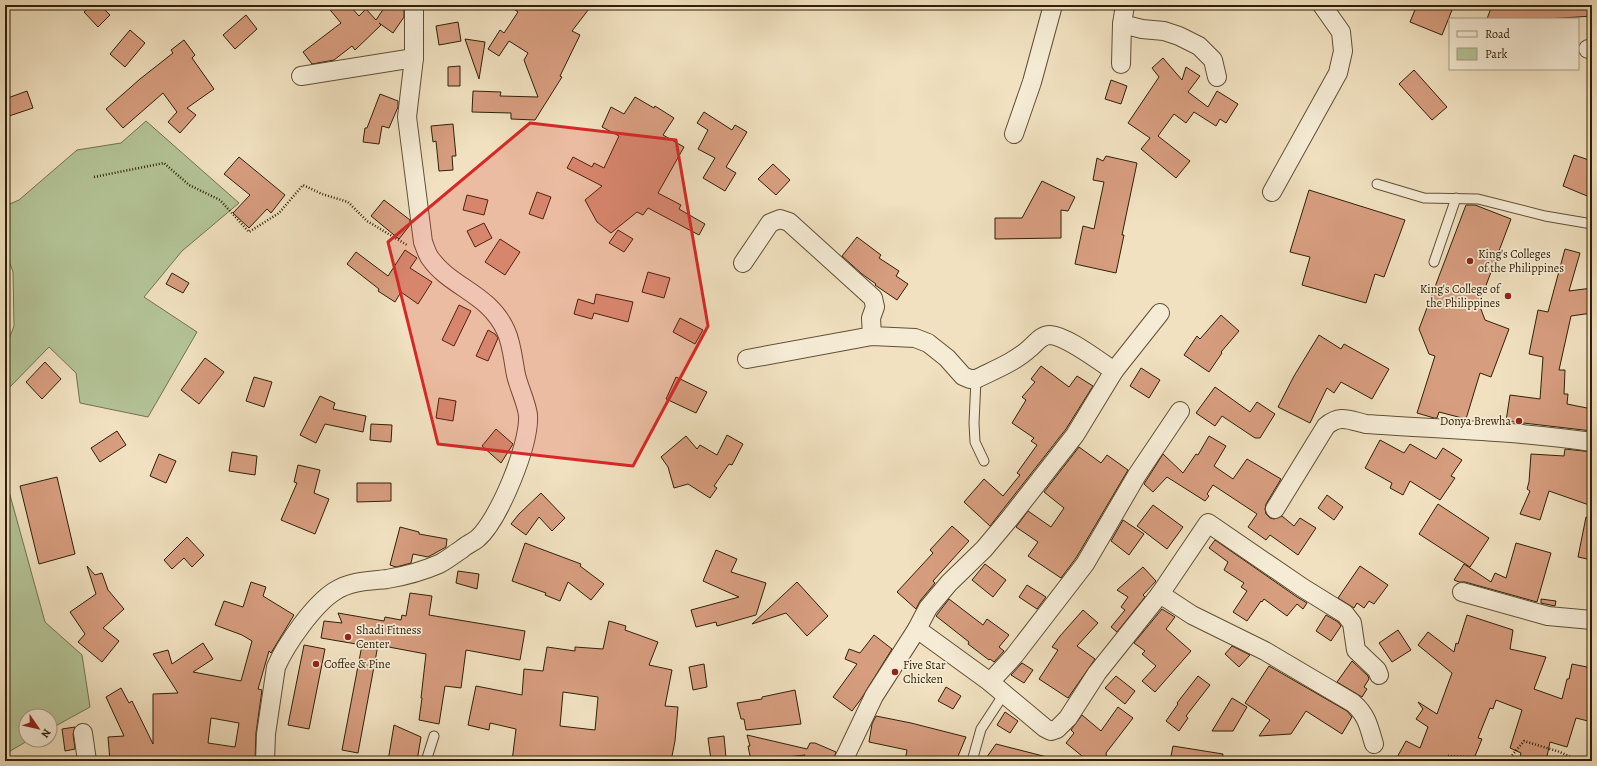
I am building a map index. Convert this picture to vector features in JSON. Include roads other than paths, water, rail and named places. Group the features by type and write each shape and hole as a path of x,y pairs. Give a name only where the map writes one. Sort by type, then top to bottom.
{"street":[{"path":"265,761 266,734 276,667 291,641 326,597 336,590 365,580 392,578 428,568 446,560 477,539 496,513 515,472 521,454 528,416 505,329 486,302 443,273 430,258 423,242 420,230 407,116 414,58 414,5"},
{"path":"1014,134 1032,82 1053,5"},
{"path":"1121,64 1122,24 1125,5"},
{"path":"1272,192 1338,73 1342,51 1341,32 1322,5"},
{"path":"1122,24 1142,29 1164,31 1180,36 1199,46 1214,60 1217,77"},
{"path":"301,76 414,58"},
{"path":"743,263 770,223 780,219 789,222 873,298 875,307 871,318 872,336"},
{"path":"843,761 874,696 917,629 928,608 949,583 984,549 1010,518 1075,435 1114,371 1160,313"},
{"path":"747,359 872,336 915,338 928,343 947,358 963,376 970,379 976,379 1029,350 1041,337 1048,335 1055,336 1074,345 1114,371"},
{"path":"990,682 1014,656 1085,564 1137,475 1180,411"},
{"path":"1275,509 1326,426 1333,420 1343,418 1366,424 1506,432 1553,436 1592,442"},
{"path":"917,629 990,682 1045,728 1051,731 1057,729 1068,718 1097,673 1160,594 1208,523 1303,588 1345,614 1352,623 1356,650 1377,670 1379,675"},
{"path":"1462,592 1548,616 1592,620"},
{"path":"1160,594 1192,615 1265,651 1353,703 1362,711 1368,722 1374,744"},
{"path":"84,733 87,761"}],"lane":[{"path":"1377,184 1424,198 1478,199 1544,216 1592,224"},
{"path":"1434,262 1456,198"},
{"path":"976,379 974,423 975,442 984,461"},
{"path":"972,761 981,729 1004,694"},
{"path":"426,761 434,736"}],"place":[{"name":"King's Colleges of the Philippines","path":"1470,261"},
{"name":"King's College of the Philippines","path":"1508,296"},
{"name":"Donya Brewha","path":"1519,421"},
{"name":"Shadi Fitness Center","path":"348,637"},
{"name":"Coffee & Pine","path":"316,664"},
{"name":"Five Star Chicken","path":"895,672"}]}
